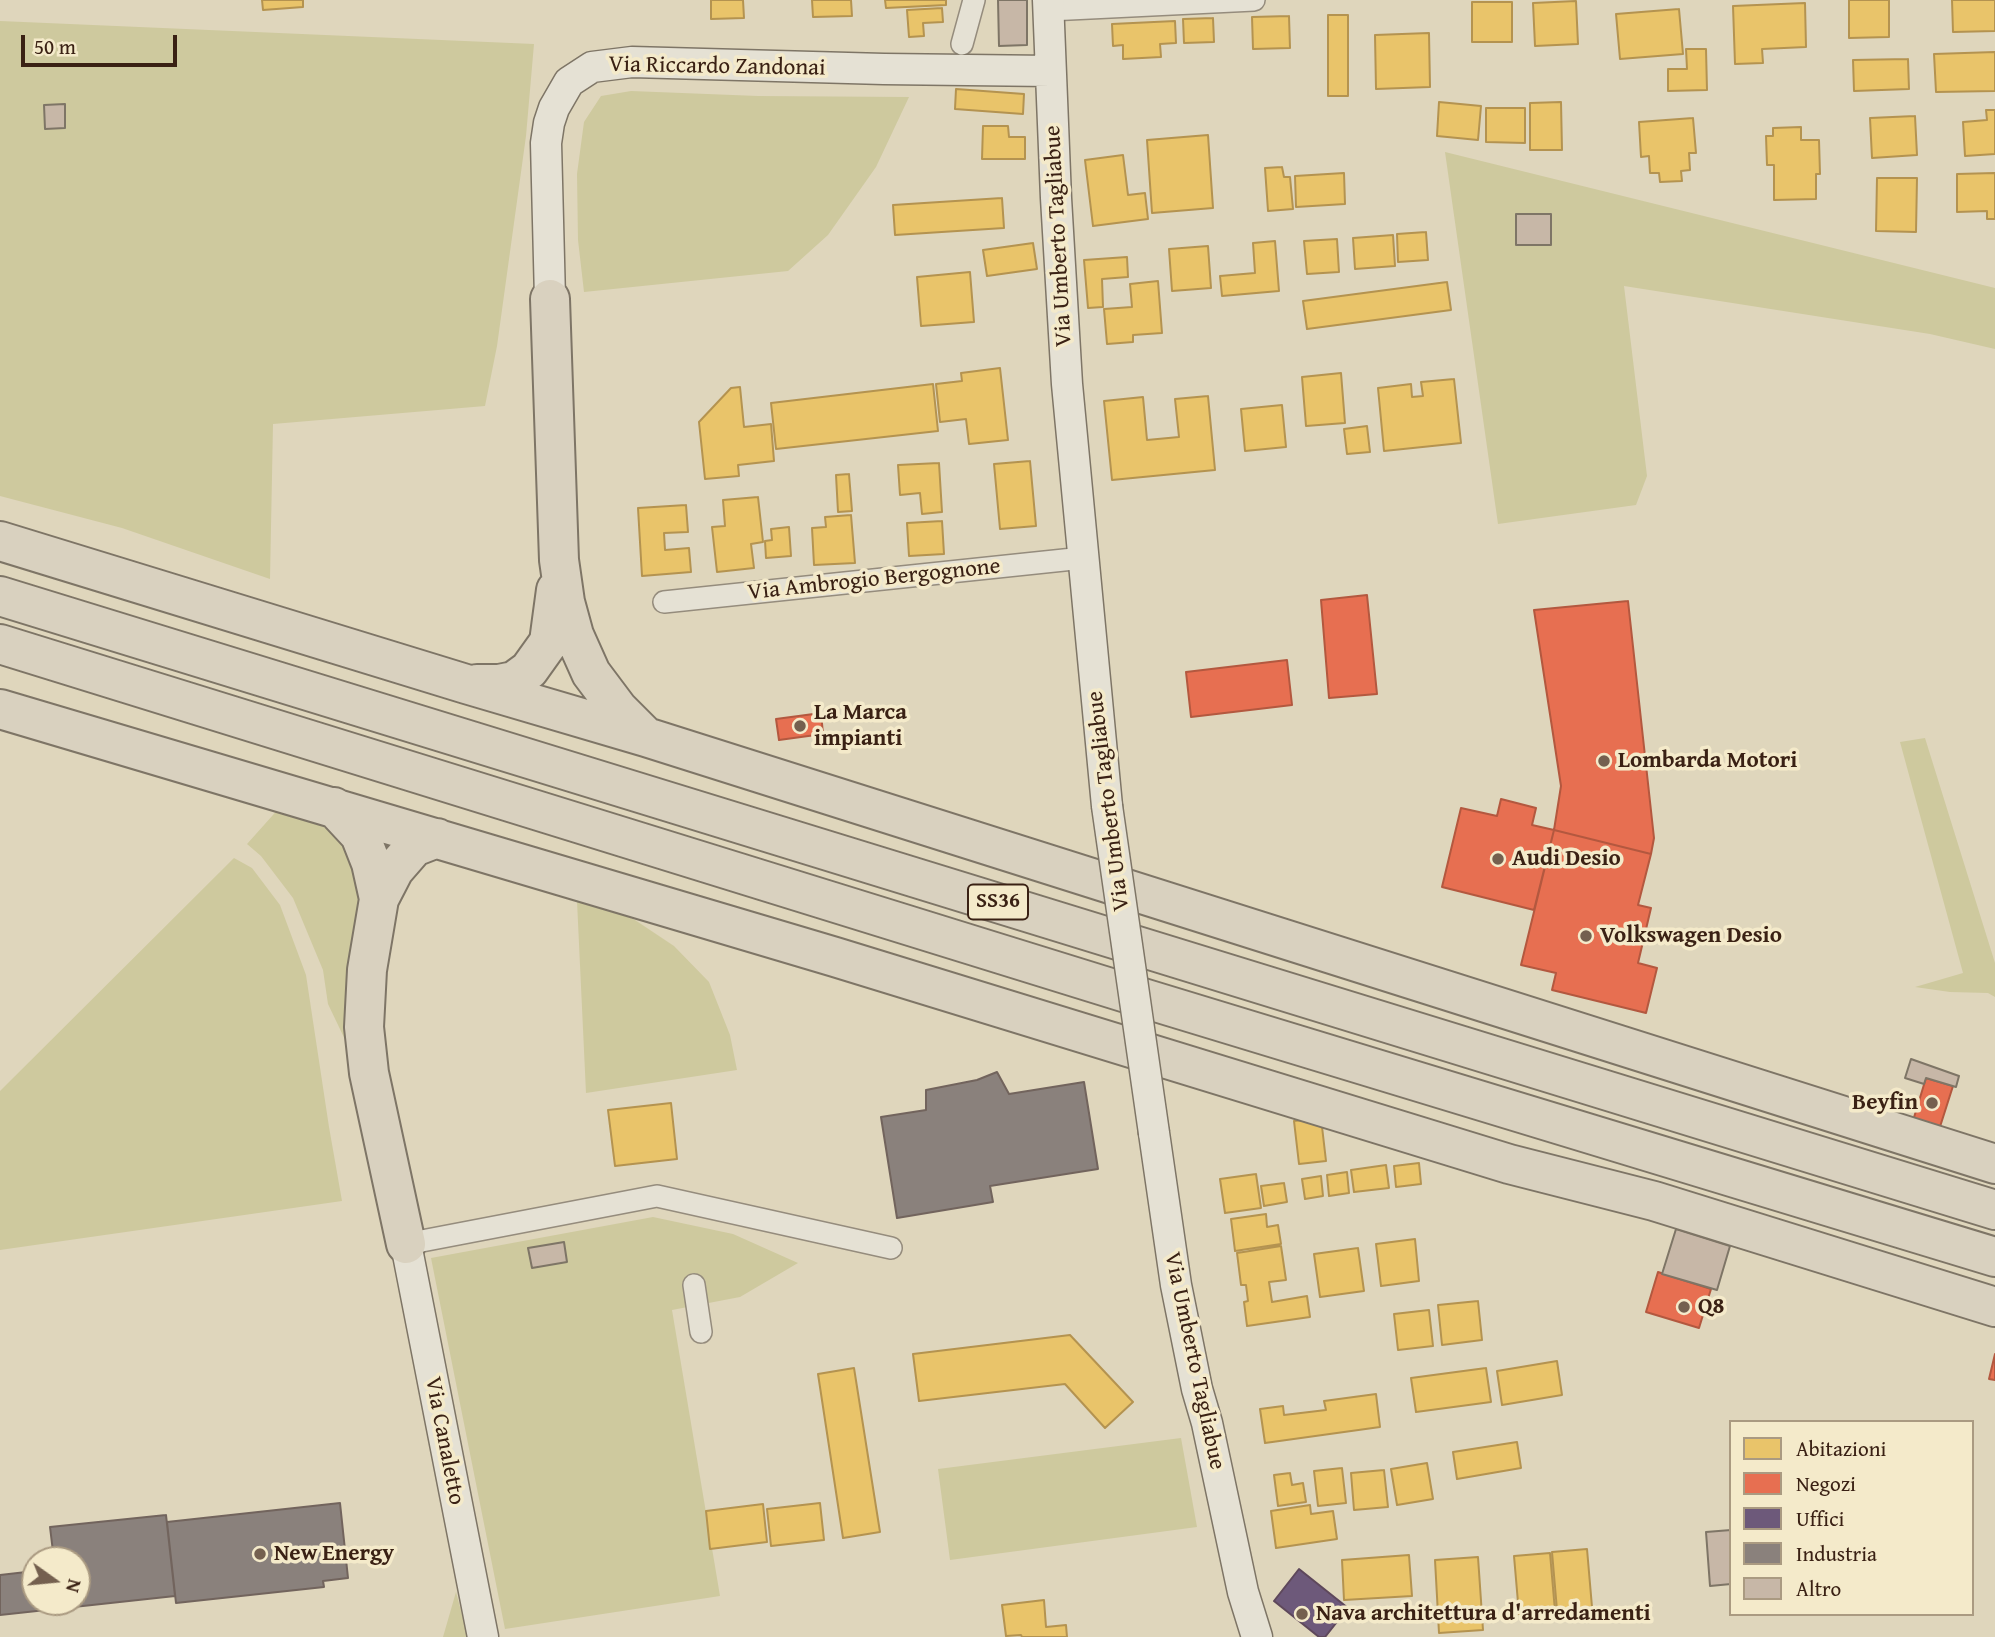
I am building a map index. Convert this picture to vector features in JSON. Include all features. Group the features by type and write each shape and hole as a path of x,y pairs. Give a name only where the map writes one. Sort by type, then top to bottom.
{"highway":[{"path":"550,299 559,560 565,603 574,635 592,673 618,709 646,737"},
{"path":"0,541 646,737 1995,1164"},
{"path":"466,684 514,681 529,670 549,642 559,560"},
{"name":"SS36","path":"0,596 1995,1210"},
{"name":"SS36","path":"0,644 1133,995 1995,1257"},
{"path":"0,709 437,838 1509,1164 1654,1200 1995,1307"},
{"path":"334,807 360,835 371,863 380,899"},
{"path":"406,1244 369,1073 364,1027 367,970 380,899 394,870 414,847 437,838"}],"street":[{"path":"962,44 975,0"},
{"path":"1049,5 1254,0"},
{"name":"Via Umberto Tagliabue","path":"1049,5 1050,71 1067,384 1107,806 1183,1319 1243,1592 1257,1637"},
{"name":"Via Riccardo Zandonai","path":"550,299 547,143 549,123 569,82 592,67 632,62 1050,71"},
{"name":"Via Ambrogio Bergognone","path":"664,602 1083,558"},
{"path":"406,1244 657,1196 891,1248"},
{"name":"Via Canaletto","path":"406,1244 483,1637"},
{"path":"694,1285 701,1332"},
{"name":"Via Umberto Tagliabue","path":"1240,1637 1243,1592"}],"shaded area":[{"path":"0,21 534,44 526,136 497,346 485,406 273,424 270,579 122,528 0,496"},
{"path":"631,91 758,96 909,97 876,167 828,235 788,271 584,292 578,240 577,174 584,122 601,96"},
{"path":"1445,152 1995,288 1995,349 1930,334 1624,286 1647,476 1636,505 1498,524"},
{"path":"1925,738 1995,963 1995,997 1988,993 1950,992 1915,987 1963,973 1900,742"},
{"path":"281,806 336,834 353,864 363,903 349,1048 328,1004 323,970 293,898 261,856 247,844"},
{"path":"234,858 252,868 280,905 306,975 342,1201 0,1250 0,1091"},
{"path":"577,901 610,909 635,920 674,946 709,982 730,1035 737,1070 586,1093"},
{"path":"653,1217 733,1234 798,1263 740,1297 672,1310 720,1596 505,1629 431,1258"},
{"path":"1181,1438 1197,1527 950,1560 938,1469"},
{"path":"456,1592 468,1637 443,1637"}],"building: Abitazioni":[{"path":"262,0 303,0 303,7 263,10"},
{"path":"711,0 743,0 744,18 711,19"},
{"path":"812,0 851,0 852,16 813,17"},
{"path":"885,0 946,0 946,5 886,8"},
{"path":"1849,0 1889,0 1889,37 1849,38"},
{"path":"1952,0 1995,0 1995,31 1953,32"},
{"path":"1576,1 1578,44 1535,46 1533,3"},
{"path":"1472,2 1512,2 1512,42 1472,42"},
{"path":"1805,3 1806,47 1762,49 1763,63 1735,64 1733,6"},
{"path":"942,8 943,22 923,23 924,36 909,37 907,10"},
{"path":"1679,9 1683,54 1620,59 1616,14"},
{"path":"1328,15 1348,15 1348,96 1328,96"},
{"path":"1289,16 1290,48 1253,49 1252,17"},
{"path":"1213,18 1214,42 1184,43 1183,19"},
{"path":"1175,21 1176,43 1160,44 1161,57 1123,59 1123,45 1113,46 1112,24"},
{"path":"1429,33 1430,87 1376,89 1375,35"},
{"path":"1686,49 1706,49 1707,90 1668,91 1668,69 1687,69"},
{"path":"1995,52 1995,91 1936,92 1934,54"},
{"path":"1908,59 1909,89 1854,91 1853,60"},
{"path":"956,89 1024,94 1023,114 955,109"},
{"path":"1439,102 1481,106 1478,140 1437,136"},
{"path":"1561,102 1562,150 1530,150 1530,103"},
{"path":"1486,108 1525,108 1525,143 1486,142"},
{"path":"1986,110 1995,110 1995,154 1965,156 1963,122 1987,120"},
{"path":"1915,116 1917,155 1872,158 1870,118"},
{"path":"1693,118 1696,153 1689,153 1690,170 1681,171 1682,181 1660,182 1659,173 1650,173 1649,156 1641,157 1639,122"},
{"path":"983,126 1008,126 1009,137 1025,137 1025,159 982,159"},
{"path":"1801,127 1801,140 1819,140 1820,174 1816,174 1816,199 1774,200 1774,165 1767,165 1766,136 1773,136 1773,128"},
{"path":"1208,135 1213,208 1152,213 1147,140"},
{"path":"1123,155 1128,195 1145,193 1148,219 1093,226 1085,160"},
{"path":"1282,167 1284,177 1290,177 1293,209 1268,211 1265,168"},
{"path":"1344,173 1345,204 1296,207 1295,176"},
{"path":"1995,173 1995,219 1987,219 1987,211 1957,212 1957,174"},
{"path":"1877,178 1917,178 1916,232 1876,231"},
{"path":"1002,198 1004,228 895,235 893,205"},
{"path":"1426,232 1428,260 1398,262 1397,234"},
{"path":"1393,235 1395,266 1355,269 1353,238"},
{"path":"1337,239 1339,272 1307,274 1304,241"},
{"path":"1275,241 1279,291 1222,296 1220,276 1255,273 1253,243"},
{"path":"1033,243 1037,269 987,276 983,250"},
{"path":"1208,246 1211,288 1172,291 1169,249"},
{"path":"1127,257 1128,277 1102,279 1103,307 1088,308 1084,260"},
{"path":"970,272 974,322 921,326 917,277"},
{"path":"1158,281 1162,333 1133,335 1133,342 1107,344 1104,309 1132,307 1130,284"},
{"path":"1447,282 1451,310 1307,329 1303,301"},
{"path":"1000,368 1008,440 969,444 966,419 940,422 936,384 962,381 961,373"},
{"path":"1341,373 1345,423 1306,426 1302,377"},
{"path":"1454,379 1461,443 1384,451 1378,388 1411,384 1412,397 1423,396 1421,382"},
{"path":"933,384 938,431 776,449 771,403"},
{"path":"740,387 744,427 771,424 774,461 738,465 739,476 705,479 699,422 731,388"},
{"path":"1208,396 1215,470 1112,480 1104,401 1143,397 1147,440 1179,437 1175,399"},
{"path":"1282,405 1286,447 1245,451 1241,409"},
{"path":"1367,426 1370,452 1347,454 1344,429"},
{"path":"1030,461 1036,526 1000,529 994,464"},
{"path":"939,463 942,512 922,514 920,493 900,495 898,465"},
{"path":"849,474 852,511 838,512 836,475"},
{"path":"758,497 763,542 751,544 754,568 717,572 712,527 725,526 723,500"},
{"path":"686,505 688,532 664,533 665,550 689,548 691,572 642,576 638,508"},
{"path":"851,515 855,563 814,565 812,528 826,527 825,517"},
{"path":"942,521 944,554 909,556 907,523"},
{"path":"789,527 791,556 766,558 765,541 772,540 771,529"},
{"path":"671,1103 677,1159 615,1166 608,1110"},
{"path":"1321,1118 1326,1161 1299,1164 1294,1121"},
{"path":"1419,1163 1421,1184 1396,1187 1394,1166"},
{"path":"1386,1165 1389,1188 1354,1192 1351,1170"},
{"path":"1347,1172 1349,1193 1329,1196 1327,1175"},
{"path":"1256,1174 1261,1208 1225,1213 1220,1179"},
{"path":"1321,1176 1323,1196 1305,1199 1302,1179"},
{"path":"1284,1183 1287,1202 1264,1206 1261,1186"},
{"path":"1266,1214 1267,1227 1278,1225 1281,1244 1235,1251 1231,1219"},
{"path":"1415,1239 1419,1281 1381,1286 1376,1244"},
{"path":"1281,1246 1286,1280 1269,1282 1272,1302 1307,1296 1310,1317 1247,1326 1244,1302 1248,1301 1246,1285 1241,1285 1237,1253"},
{"path":"1358,1248 1364,1291 1320,1297 1314,1254"},
{"path":"1478,1301 1482,1340 1442,1345 1438,1305"},
{"path":"1429,1310 1433,1346 1398,1350 1394,1314"},
{"path":"1070,1335 1133,1402 1105,1428 1065,1384 919,1401 913,1354"},
{"path":"1557,1361 1562,1395 1502,1405 1497,1371"},
{"path":"854,1368 880,1532 843,1538 818,1374"},
{"path":"1486,1368 1491,1402 1416,1412 1411,1378"},
{"path":"1376,1394 1380,1427 1265,1443 1260,1409 1283,1406 1284,1415 1326,1410 1324,1401"},
{"path":"1517,1442 1521,1468 1457,1479 1453,1452"},
{"path":"1427,1463 1433,1499 1397,1505 1391,1469"},
{"path":"1342,1468 1346,1503 1318,1506 1314,1471"},
{"path":"1384,1470 1388,1507 1354,1510 1351,1473"},
{"path":"1290,1473 1292,1485 1303,1483 1306,1502 1278,1506 1274,1475"},
{"path":"820,1503 824,1540 771,1546 767,1509"},
{"path":"763,1504 767,1542 710,1549 706,1511"},
{"path":"1310,1505 1311,1514 1333,1511 1337,1539 1276,1548 1271,1511"},
{"path":"1587,1549 1592,1607 1557,1610 1552,1552"},
{"path":"1550,1553 1555,1611 1519,1614 1514,1556"},
{"path":"1409,1555 1412,1596 1344,1600 1342,1560"},
{"path":"1478,1557 1483,1630 1439,1633 1435,1560"},
{"path":"1044,1600 1046,1627 1066,1625 1067,1637 1006,1636 1002,1605"}],"building: Negozi":[{"path":"1367,595 1377,694 1329,698 1321,600"},
{"path":"1628,601 1654,838 1651,854 1554,830 1561,786 1534,610"},
{"path":"1287,660 1292,705 1191,717 1186,672"},
{"name":"La Marca impianti","path":"821,713 823,734 779,740 776,719"},
{"name":"Audi Desio","path":"1501,799 1536,808 1532,825 1554,830 1534,910 1442,887 1461,808 1497,816"},
{"name":"Volkswagen Desio","path":"1554,830 1651,854 1638,905 1651,908 1638,963 1657,968 1646,1013 1552,990 1556,973 1521,965"},
{"path":"1926,1078 1953,1086 1938,1133 1912,1124"},
{"path":"1658,1272 1711,1289 1699,1328 1646,1312"},
{"path":"1995,1354 1995,1380 1989,1379"}],"building: Uffici":[{"path":"1299,1569 1348,1608 1325,1637 1319,1637 1274,1601"}],"building: Industria":[{"path":"997,1072 1009,1094 1084,1082 1098,1169 990,1186 993,1202 897,1218 881,1117 926,1110 926,1090 977,1080"},
{"path":"340,1503 348,1578 323,1581 324,1587 176,1603 167,1522"},
{"path":"166,1515 175,1596 91,1605 91,1546 52,1546 50,1527"},
{"path":"21,1573 21,1613 0,1615 0,1575"}],"building: Altro":[{"path":"998,0 1027,0 1027,45 999,46"},
{"path":"65,104 65,128 45,129 44,105"},
{"path":"1516,214 1551,214 1551,245 1516,245"},
{"path":"1911,1059 1959,1076 1956,1087 1926,1078 1924,1084 1905,1078"},
{"path":"1676,1229 1730,1246 1717,1290 1662,1274"},
{"path":"564,1242 567,1262 532,1268 528,1248"},
{"path":"1729,1530 1729,1584 1710,1586 1706,1532"}],"place":[{"name":"La Marca impianti","path":"800,726"},
{"name":"Lombarda Motori","path":"1604,761"},
{"name":"Audi Desio","path":"1498,859"},
{"name":"Volkswagen Desio","path":"1586,936"},
{"name":"Beyfin","path":"1932,1103"},
{"name":"Q8","path":"1684,1307"},
{"name":"New Energy","path":"260,1554"},
{"name":"Nava architettura d'arredamenti","path":"1302,1614"}]}
